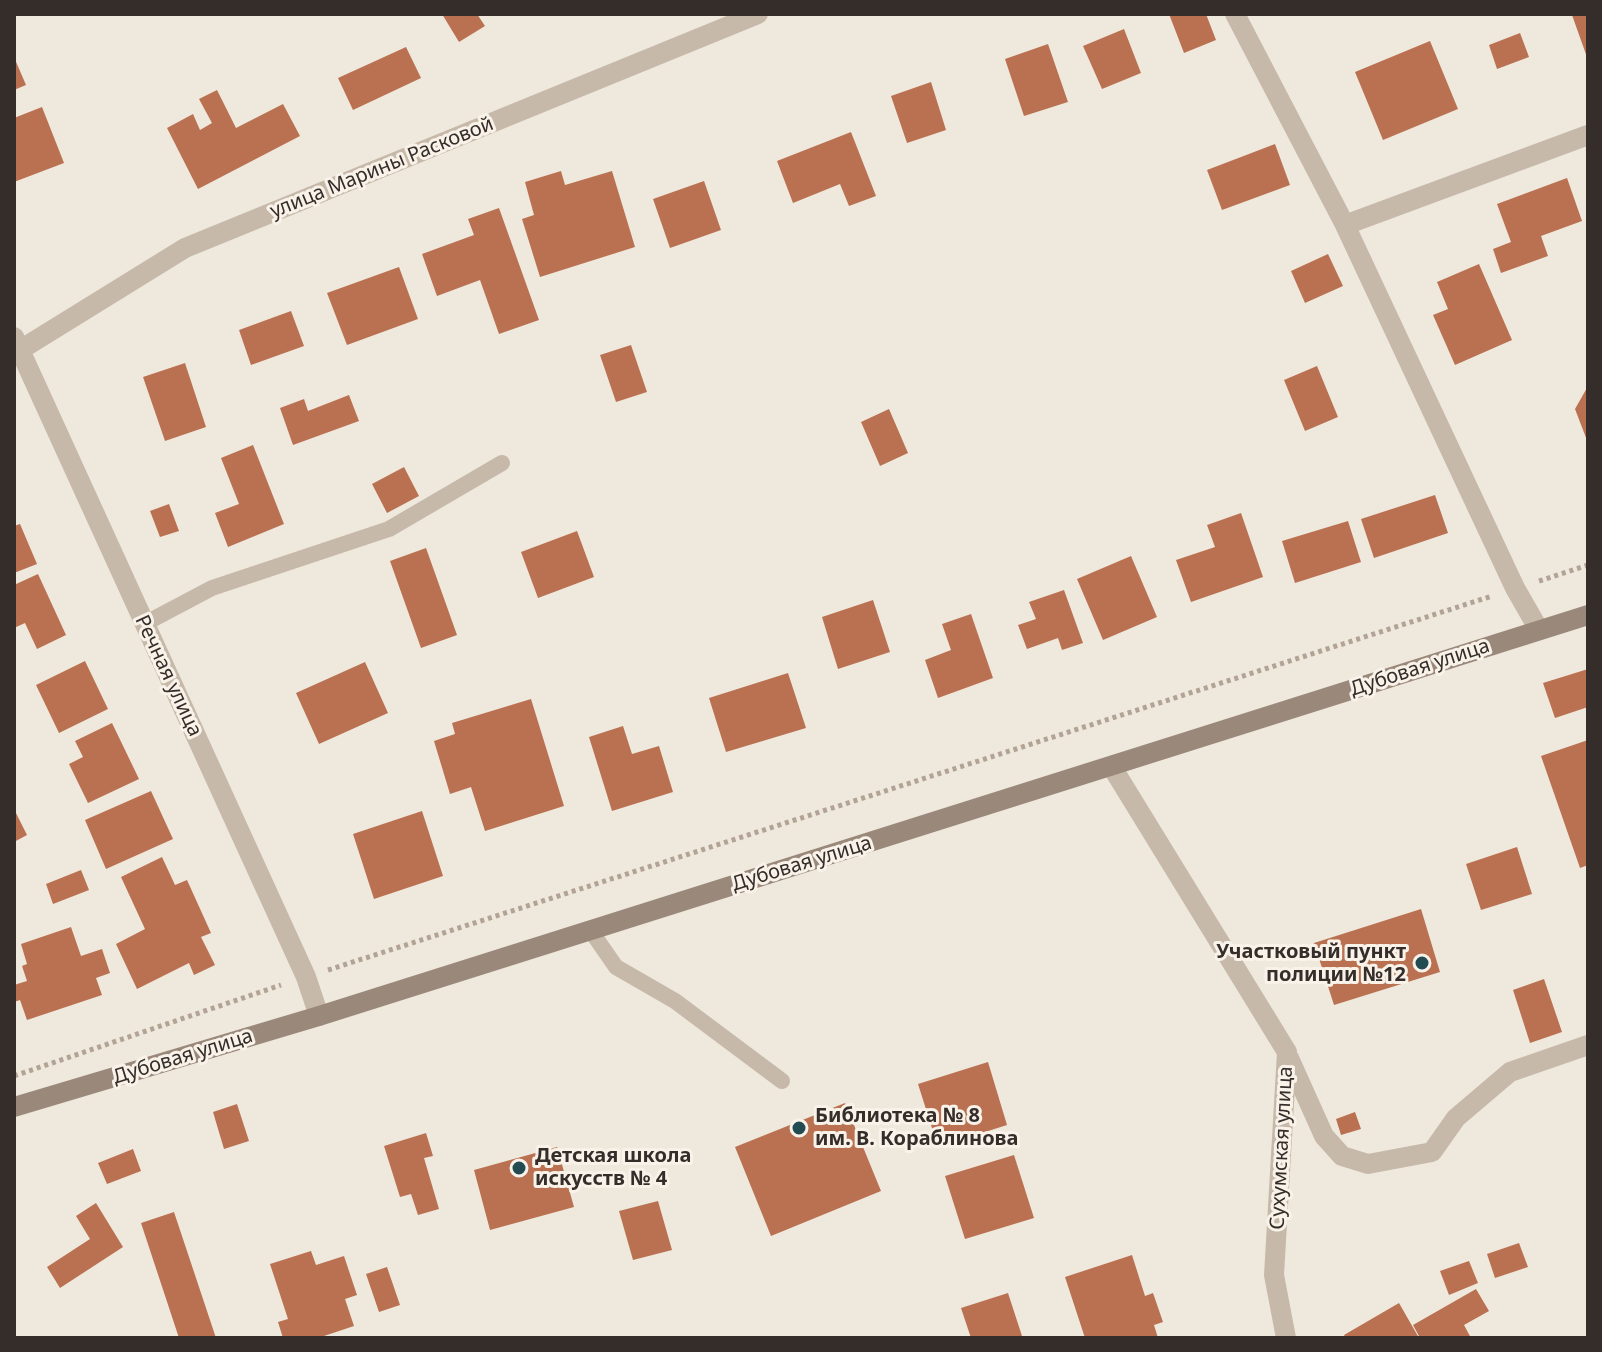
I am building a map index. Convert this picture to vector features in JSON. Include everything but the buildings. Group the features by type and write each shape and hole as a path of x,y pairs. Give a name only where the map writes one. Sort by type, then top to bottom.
{"street":[{"name":"улица Марины Расковой","path":"17,343 185,248 758,14"},
{"path":"1235,14 1345,225 1515,588 1539,630"},
{"path":"1345,225 1588,135"},
{"name":"Речная улица","path":"17,343 306,977 319,1016"},
{"name":"Дубовая улица","path":"14,1107 591,931 1588,615"},
{"name":"Сухумская улица","path":"1112,767 1287,1052 1274,1275 1286,1338"},
{"path":"1287,1052 1324,1136 1342,1156 1368,1164 1432,1152 1456,1118 1510,1072 1588,1045"}],"lane":[{"path":"144,624 212,588 389,529 502,463"},
{"path":"591,931 616,967 675,1001 782,1081"}],"path":[{"path":"14,1076 306,977 1588,565"}],"place":[{"name":"Участковый пункт полиции №12","path":"1422,963"},
{"name":"Библиотека № 8 им. В. Кораблинова","path":"799,1128"},
{"name":"Детская школа искусств № 4","path":"519,1168"}]}
